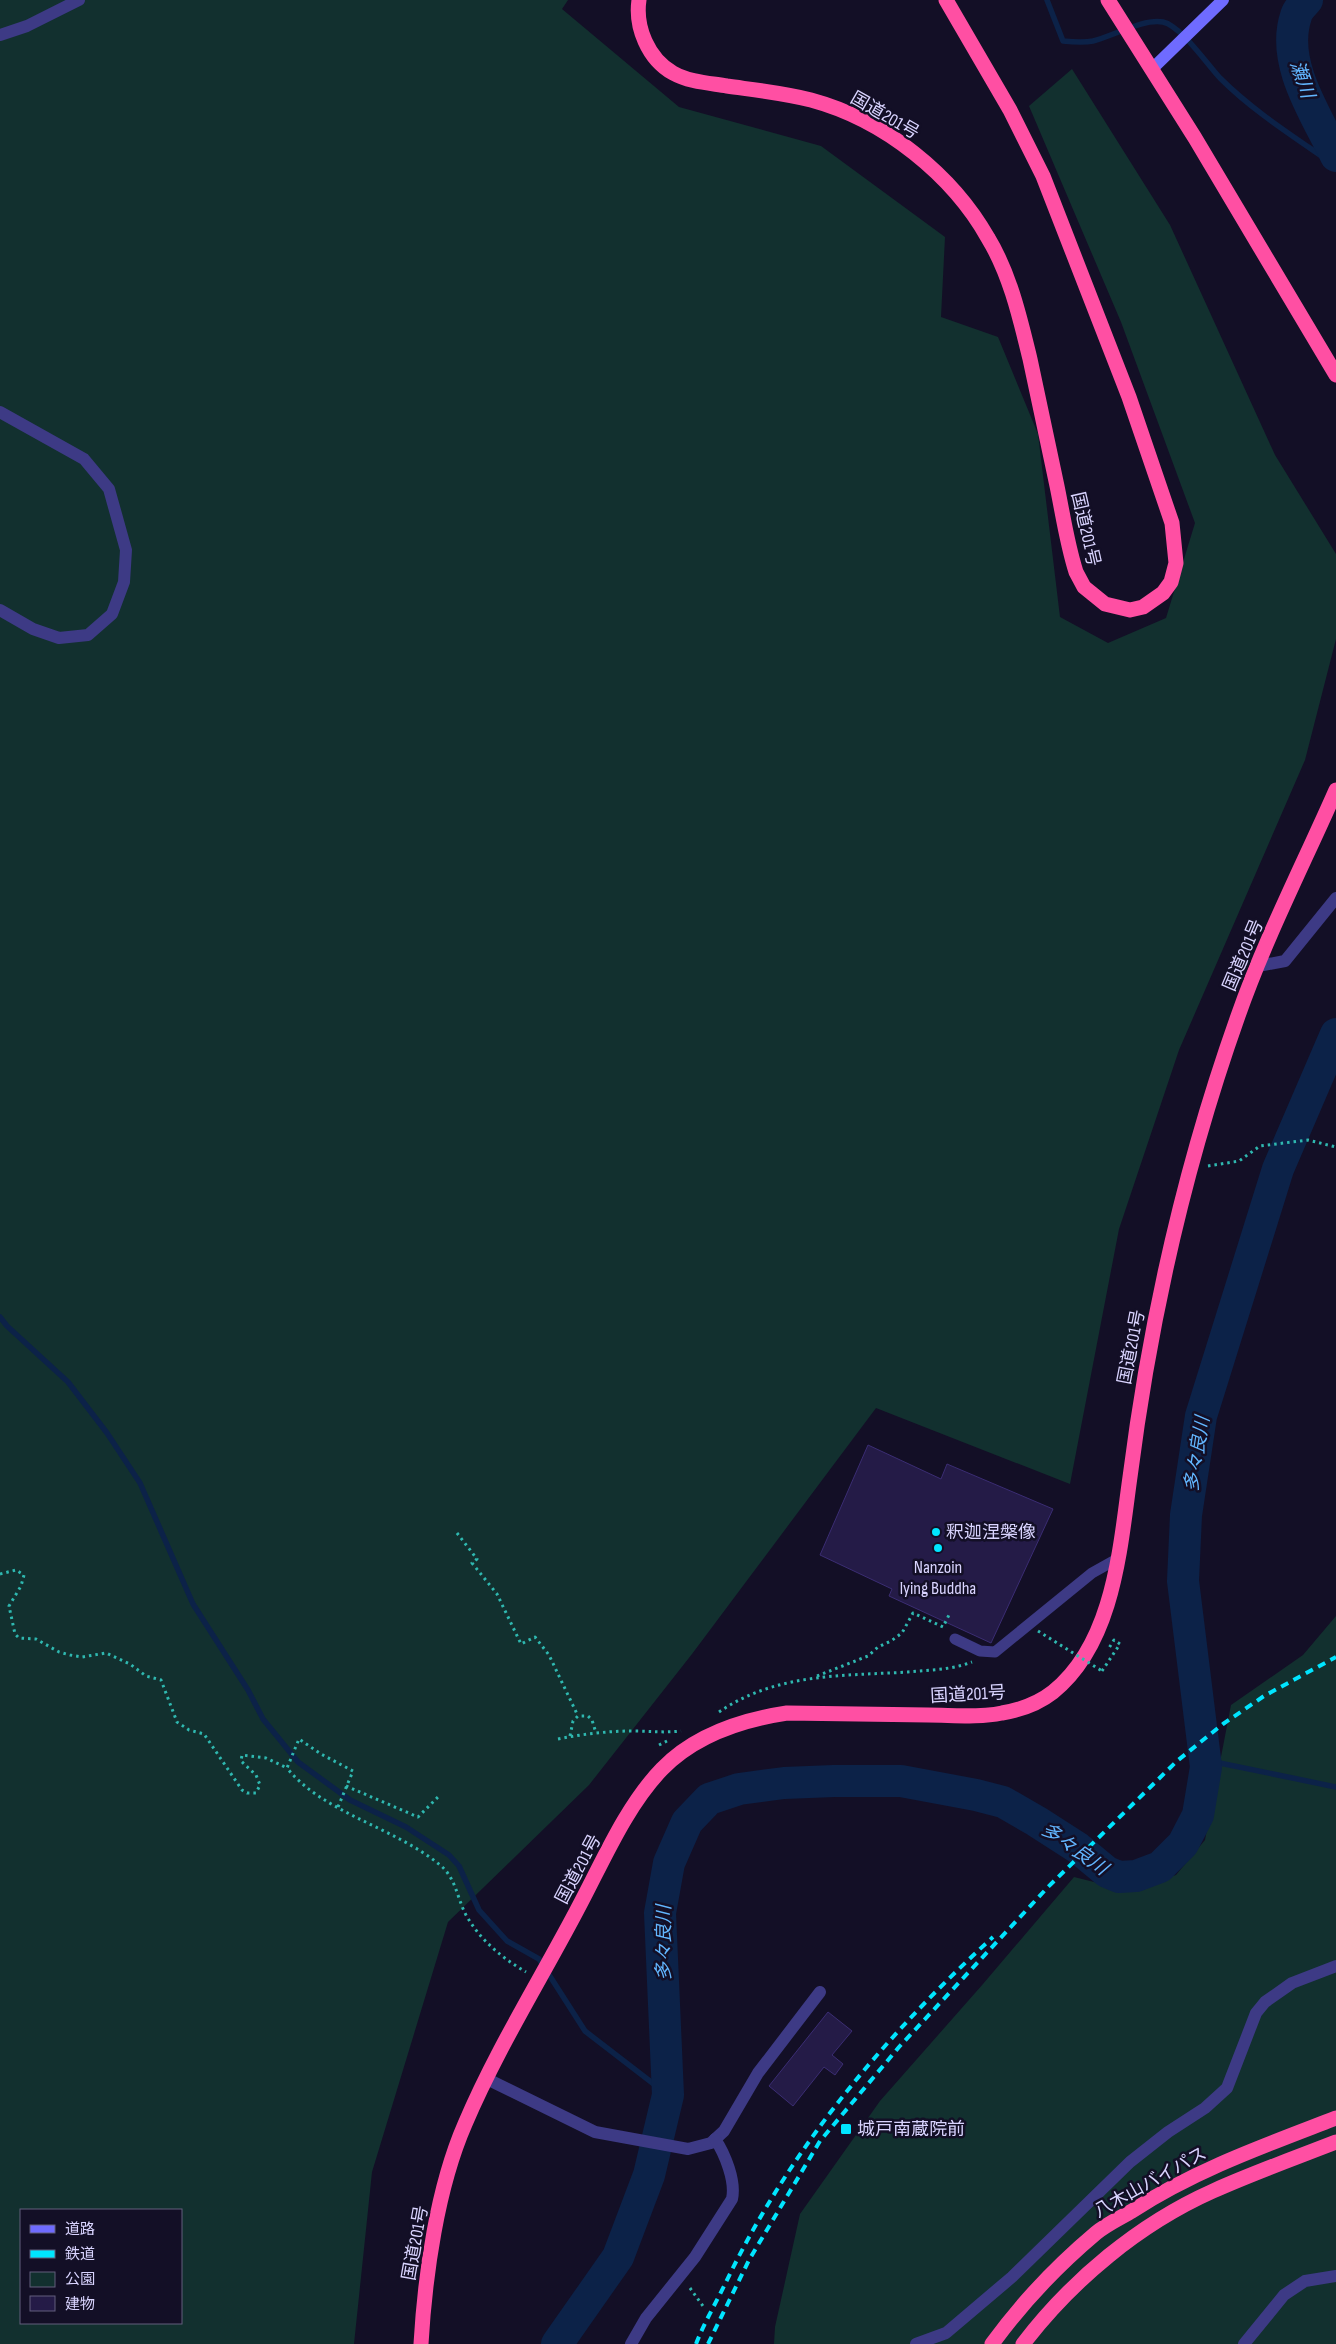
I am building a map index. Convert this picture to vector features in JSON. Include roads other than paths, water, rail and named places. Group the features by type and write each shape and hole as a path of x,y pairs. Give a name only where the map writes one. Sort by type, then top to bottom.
{"highway":[{"name":"国道201号","path":"639,0 641,29 647,46 672,73 709,83 785,94 845,112 896,139 915,154 946,182 974,215 989,239 1005,273 1021,322 1076,572 1084,587 1105,604 1130,610 1143,607 1163,593 1171,582 1176,563 1172,523 1167,506 1129,397 1042,176 1010,110 946,0"},
{"path":"1112,6 1152,68 1336,375"},
{"name":"国道201号","path":"421,2344 426,2287 444,2192 464,2125 540,1979 640,1797 662,1769 678,1754 704,1738 730,1726 760,1717 787,1713 979,1715 999,1714 1025,1707 1052,1692 1086,1653 1105,1609 1116,1559 1142,1385 1164,1276 1191,1168 1235,1025 1258,966 1336,790"},
{"name":"八木山バイパス","path":"992,2344 1017,2312 1042,2285 1097,2232 1153,2197 1208,2169 1336,2118"},
{"path":"1023,2344 1038,2324 1107,2257 1165,2217 1212,2192 1336,2142"}],"main road":[{"path":"1152,68 1223,0"}],"street":[{"path":"0,35 27,26 79,0"},
{"path":"0,412 84,460 109,489 126,550 124,582 112,614 88,635 59,638 33,629 0,610"},
{"path":"1258,966 1285,961 1336,898"},
{"path":"916,2344 946,2333 1012,2277 1051,2236 1075,2217 1130,2162 1168,2132 1205,2108 1228,2088 1256,2013 1265,2002 1292,1983 1336,1966"},
{"path":"486,2080 595,2132 688,2148 701,2147 716,2139 724,2131 758,2072 820,1992"},
{"path":"631,2344 646,2318 681,2275 732,2199 734,2191 723,2151 716,2139"},
{"path":"1244,2344 1284,2295 1305,2280 1336,2276"}],"lane":[{"path":"955,1639 980,1651 995,1652 1092,1572 1116,1559"}],"waterway":[{"path":"1047,0 1063,41 1093,41 1128,28 1155,21 1170,25 1178,30 1220,78 1247,102 1336,166"},
{"name":"瀬川","path":"1307,0 1297,14 1292,34 1293,52 1303,89 1336,156"},
{"name":"多々良川","path":"557,2344 618,2257 649,2175 668,2095 660,1913 669,1863 687,1822 709,1799 739,1789 784,1783 834,1781 901,1781 976,1795 1003,1802 1078,1848 1107,1872 1119,1877 1136,1876 1160,1867 1183,1844 1198,1815 1206,1767 1183,1581 1186,1515 1201,1416 1278,1169 1336,1034"},
{"path":"0,1317 7,1326 68,1382 107,1433 140,1483 193,1604 248,1690 263,1719 298,1762 350,1800 406,1827 449,1855 459,1866 479,1910 507,1941 539,1959 585,2031 668,2095"},
{"path":"1205,1760 1336,1787"}],"railway":[{"path":"708,2344 749,2260 820,2141 899,2047 1048,1887 1177,1761 1223,1724 1264,1696 1336,1657"},
{"path":"696,2344 751,2233 779,2186 842,2097 914,2014 993,1937"}],"place":[{"name":"釈迦涅槃像","path":"936,1532"},
{"name":"Nanzoin lying Buddha","path":"938,1548"},
{"name":"城戸南蔵院前","path":"846,2129"}]}
